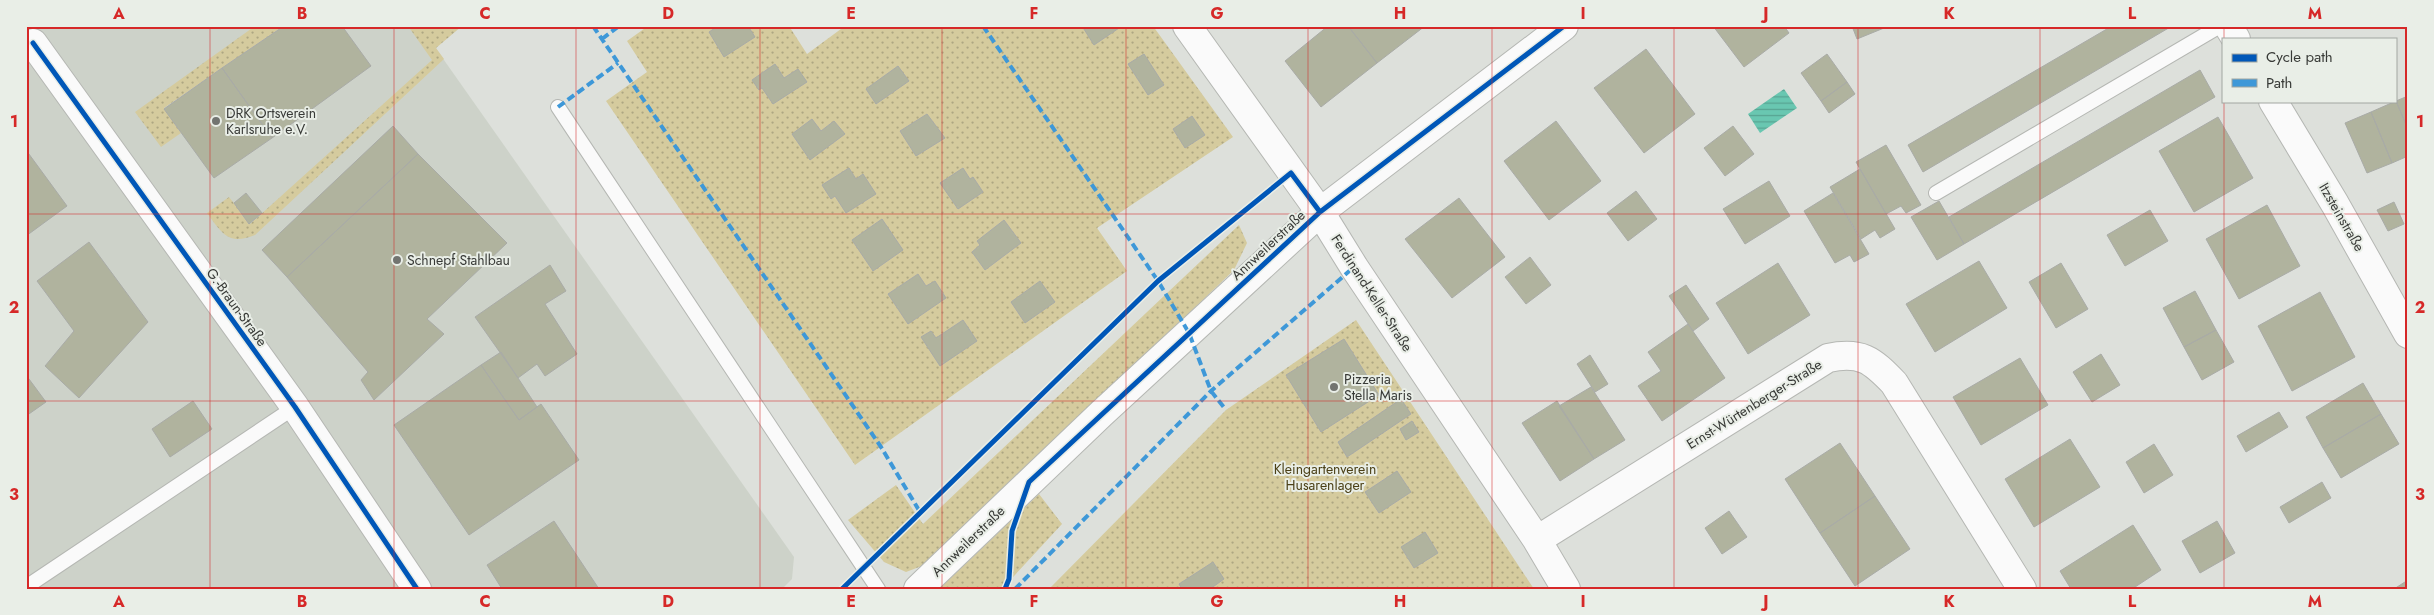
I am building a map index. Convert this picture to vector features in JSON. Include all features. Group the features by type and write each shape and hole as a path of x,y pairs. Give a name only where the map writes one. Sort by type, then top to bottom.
{"street":[{"name":"Ferdinand-Keller-Straße","path":"1187,26 1320,212 1354,267 1536,540 1566,589"},
{"name":"Annweilerstraße","path":"918,589 1101,414 1320,212 1564,26"},
{"path":"2228,26 2235,38"},
{"name":"G.-Braun-Straße","path":"29,39 295,407 416,589"},
{"name":"Itzsteinstraße","path":"2274,102 2335,204 2408,334"},
{"name":"Ernst-Würtenberger-Straße","path":"1536,540 1828,358 1842,355 1861,356 1876,364 1894,383 2022,589"}],"lane":[{"path":"1936,193 2220,26"},
{"path":"558,106 878,589"},
{"path":"26,587 295,407"}],"shaded area":[{"path":"26,26 420,26 794,557 792,579 782,589 26,589"},
{"path":"1784,89 1797,108 1760,133 1748,114"}],"green space":[{"path":"255,26 282,27 164,108 181,133 161,147 135,112"},
{"path":"408,26 462,26 436,48 444,59 255,235 238,239 226,236 207,213 229,197 250,224 432,60"},
{"path":"648,26 789,26 807,54 845,26 1153,26 1233,137 1097,228 1127,271 855,465 606,101 647,72 627,41"},
{"path":"1239,225 1247,243 1234,270 927,564 906,572 884,562 848,520 896,485 923,524"},
{"name":"Kleingartenverein Husarenlager","path":"1356,320 1534,589 1049,589 1226,410"},
{"path":"1039,494 1062,524 1002,589 939,589"}],"building":[{"path":"284,26 342,26 371,66 272,138 222,68"},
{"path":"718,26 748,26 755,37 724,57 709,32"},
{"path":"1082,26 1122,26 1094,45"},
{"path":"1328,26 1348,26 1377,63 1321,107 1285,61"},
{"path":"1348,26 1425,26 1377,63"},
{"path":"1713,26 1784,26 1789,33 1744,67"},
{"path":"1852,26 1883,26 1884,28 1857,39"},
{"path":"2112,26 2172,26 1923,172 1908,145"},
{"path":"1646,49 1695,114 1644,153 1594,88"},
{"path":"1144,54 1164,85 1148,95 1128,64"},
{"path":"1827,54 1847,82 1821,101 1801,73"},
{"path":"775,64 784,78 798,69 807,82 773,104 762,88 759,90 752,80"},
{"path":"898,66 909,81 876,104 866,89"},
{"name":"DRK Ortsverein Karlsruhe e.V.","path":"222,68 272,138 214,178 164,109"},
{"path":"2200,70 2215,97 1964,244 1949,217"},
{"path":"1847,82 1855,94 1829,113 1821,101"},
{"path":"2408,96 2408,129 2396,101"},
{"path":"2396,101 2408,129 2408,156 2392,163 2371,112"},
{"path":"2371,112 2392,163 2367,173 2345,123"},
{"path":"927,114 945,138 916,156 900,131"},
{"path":"1192,116 1205,135 1185,148 1173,129"},
{"path":"2218,117 2253,178 2194,212 2159,151"},
{"path":"812,119 821,131 834,121 845,134 810,160 792,134"},
{"path":"1556,121 1601,181 1549,220 1504,161"},
{"path":"393,126 418,154 287,277 262,250"},
{"path":"1733,126 1754,154 1725,176 1704,148"},
{"path":"1886,145 1921,205 1906,213 1901,206 1886,214 1856,162"},
{"path":"26,150 67,206 26,236"},
{"name":"Schnepf Stahlbau","path":"418,154 507,243 427,319 444,334 374,400 361,380 368,372 287,277"},
{"path":"849,168 856,179 863,174 876,194 846,213 835,196 831,199 822,185"},
{"path":"963,168 970,179 973,177 983,192 958,209 940,183"},
{"path":"1860,169 1895,229 1880,238 1875,230 1861,239 1830,187"},
{"path":"1769,181 1790,216 1745,244 1723,209"},
{"path":"1636,191 1657,219 1628,241 1607,213"},
{"path":"246,193 262,213 249,224 234,203"},
{"path":"1833,193 1869,254 1854,262 1850,255 1835,263 1804,211"},
{"path":"1459,198 1505,257 1452,298 1405,239"},
{"path":"1939,201 1964,244 1937,260 1911,217"},
{"path":"2394,202 2404,224 2388,231 2377,210"},
{"path":"2267,205 2300,266 2239,299 2206,239"},
{"path":"2150,210 2168,241 2125,266 2107,235"},
{"path":"882,219 903,250 873,271 852,240"},
{"path":"1004,220 1021,243 985,270 972,252 980,245 977,241"},
{"path":"89,242 148,322 79,398 45,366 74,331 37,281"},
{"path":"1530,257 1551,285 1526,304 1505,277"},
{"path":"1979,261 2007,308 1935,352 1906,304"},
{"path":"1778,263 1810,315 1748,354 1716,303"},
{"path":"2061,263 2088,309 2056,328 2029,282"},
{"path":"550,265 566,291 545,304 577,354 545,376 537,364 518,378 475,317"},
{"path":"918,274 926,286 935,281 946,298 908,324 888,294"},
{"path":"1040,281 1055,302 1025,323 1011,302"},
{"path":"1686,285 1709,319 1693,331 1669,296"},
{"path":"2195,291 2216,330 2184,347 2163,308"},
{"path":"2320,292 2355,357 2292,391 2258,326"},
{"path":"963,320 977,341 940,366 921,337 931,331 936,338"},
{"path":"1688,324 1725,378 1662,421 1638,386 1661,371 1648,352"},
{"path":"2216,330 2234,362 2202,380 2184,347"},
{"name":"Pizzeria Stella Maris","path":"1344,339 1379,395 1321,432 1286,375"},
{"path":"501,352 537,407 519,420 481,365"},
{"path":"2101,354 2120,385 2092,402 2073,372"},
{"path":"1590,355 1608,384 1595,392 1577,364"},
{"path":"2020,358 2048,405 1981,445 1953,397"},
{"path":"481,365 519,420 541,404 579,460 469,535 394,425"},
{"path":"26,375 46,402 26,416"},
{"path":"2363,383 2381,414 2323,448 2306,417"},
{"path":"1591,387 1625,440 1594,459 1559,406"},
{"path":"1401,399 1411,414 1347,457 1338,442"},
{"path":"193,401 212,429 170,457 152,429"},
{"path":"1557,401 1594,459 1560,481 1522,423"},
{"path":"2279,412 2288,427 2246,452 2237,436"},
{"path":"2381,414 2399,444 2341,478 2323,448"},
{"path":"1412,421 1419,432 1406,440 1400,429"},
{"path":"2070,439 2100,487 2034,527 2005,479"},
{"path":"1840,443 1875,496 1820,533 1785,479"},
{"path":"2154,444 2173,475 2144,493 2126,462"},
{"path":"1397,471 1411,492 1379,513 1365,492"},
{"path":"2322,482 2331,498 2289,523 2280,507"},
{"path":"1875,496 1910,549 1855,586 1820,533"},
{"path":"1729,511 1747,537 1722,554 1705,528"},
{"path":"554,521 599,589 502,589 487,565"},
{"path":"2217,521 2235,553 2200,573 2182,541"},
{"path":"2133,525 2161,570 2132,589 2071,589 2060,571"},
{"path":"1425,532 1438,553 1414,568 1401,547"},
{"path":"1213,562 1224,579 1210,589 1182,589 1179,584"},
{"path":"2408,580 2408,589 2394,589"}],"marked path":[{"path":"593,26 881,447 920,512"},
{"path":"602,39 619,26"},
{"path":"983,26 1158,281 1189,333 1211,391 1226,410"},
{"path":"558,107 618,63"},
{"path":"1015,589 1211,391 1354,267"}],"cycle path":[{"path":"1005,589 1009,579 1012,531 1029,482 1320,212 1564,26"},
{"path":"33,43 295,407 417,589"},
{"path":"842,589 1158,281 1291,173 1320,212"}],"place":[{"name":"DRK Ortsverein Karlsruhe e.V.","path":"216,121"},
{"name":"Schnepf Stahlbau","path":"397,260"},
{"name":"Pizzeria Stella Maris","path":"1334,387"}]}
